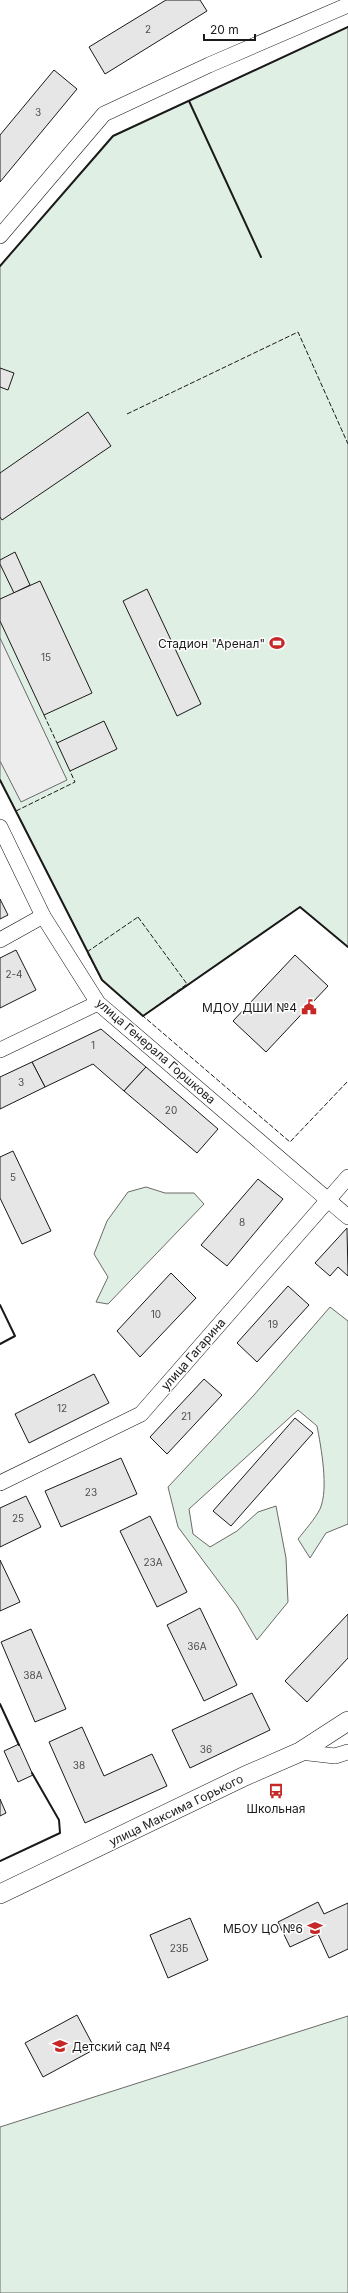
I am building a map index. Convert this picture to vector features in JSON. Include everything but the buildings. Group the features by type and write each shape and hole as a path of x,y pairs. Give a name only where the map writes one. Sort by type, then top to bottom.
{"street":[{"path":"0,236 104,114 209,65 348,5"},
{"name":"улица Генерала Горшкова","path":"0,827 43,916 98,1003 348,1217"},
{"path":"0,940 43,916"},
{"path":"0,1050 98,1003"},
{"name":"улица Гагарина","path":"0,1483 140,1414 348,1177"},
{"name":"улица Максима Горького","path":"0,1894 245,1776 300,1752 348,1721"},
{"path":"300,1752 335,1756 348,1752"}],"green space":[{"path":"348,27 348,947 300,907 143,1016 102,980 0,780 0,266 113,136"},
{"path":"146,1187 165,1193 194,1193 204,1204 108,1304 96,1302 108,1277 94,1254 107,1221 128,1192"},
{"path":"330,1307 348,1321 348,1524 326,1533 310,1558 298,1539 313,1521 320,1509 323,1501 324,1479 317,1426 298,1410 189,1509 193,1534 210,1547 237,1531 258,1512 276,1506 286,1558 288,1602 257,1640 237,1606 178,1527 168,1487 254,1395"},
{"path":"348,2016 348,2293 0,2293 0,2127"}],"shaded area":[{"path":"0,638 67,780 21,802 0,761"}],"fence":[{"path":"127,414 298,332 348,444"},
{"path":"44,715 57,743"},
{"path":"16,811 75,782 70,771"},
{"path":"348,947 300,907 143,1016 290,1142 348,1081"},
{"path":"138,917 187,984 143,1016 102,980 87,952 138,917"}],"wall":[{"path":"0,266 113,136 348,27"},
{"path":"189,101 261,257"},
{"path":"0,780 102,980 143,1016 300,907 348,947"},
{"path":"0,1305 15,1336 0,1344"},
{"path":"0,1704 19,1745"},
{"path":"0,1861 60,1833 59,1820 32,1773"}],"place":[{"name":"Стадион \"Аренал\"","path":"277,643"},
{"name":"МДОУ ДШИ №4","path":"309,1007"},
{"name":"Школьная","path":"276,1791"},
{"name":"МБОУ ЦО №6","path":"315,1928"},
{"name":"Детский сад №4","path":"60,2046"}]}
